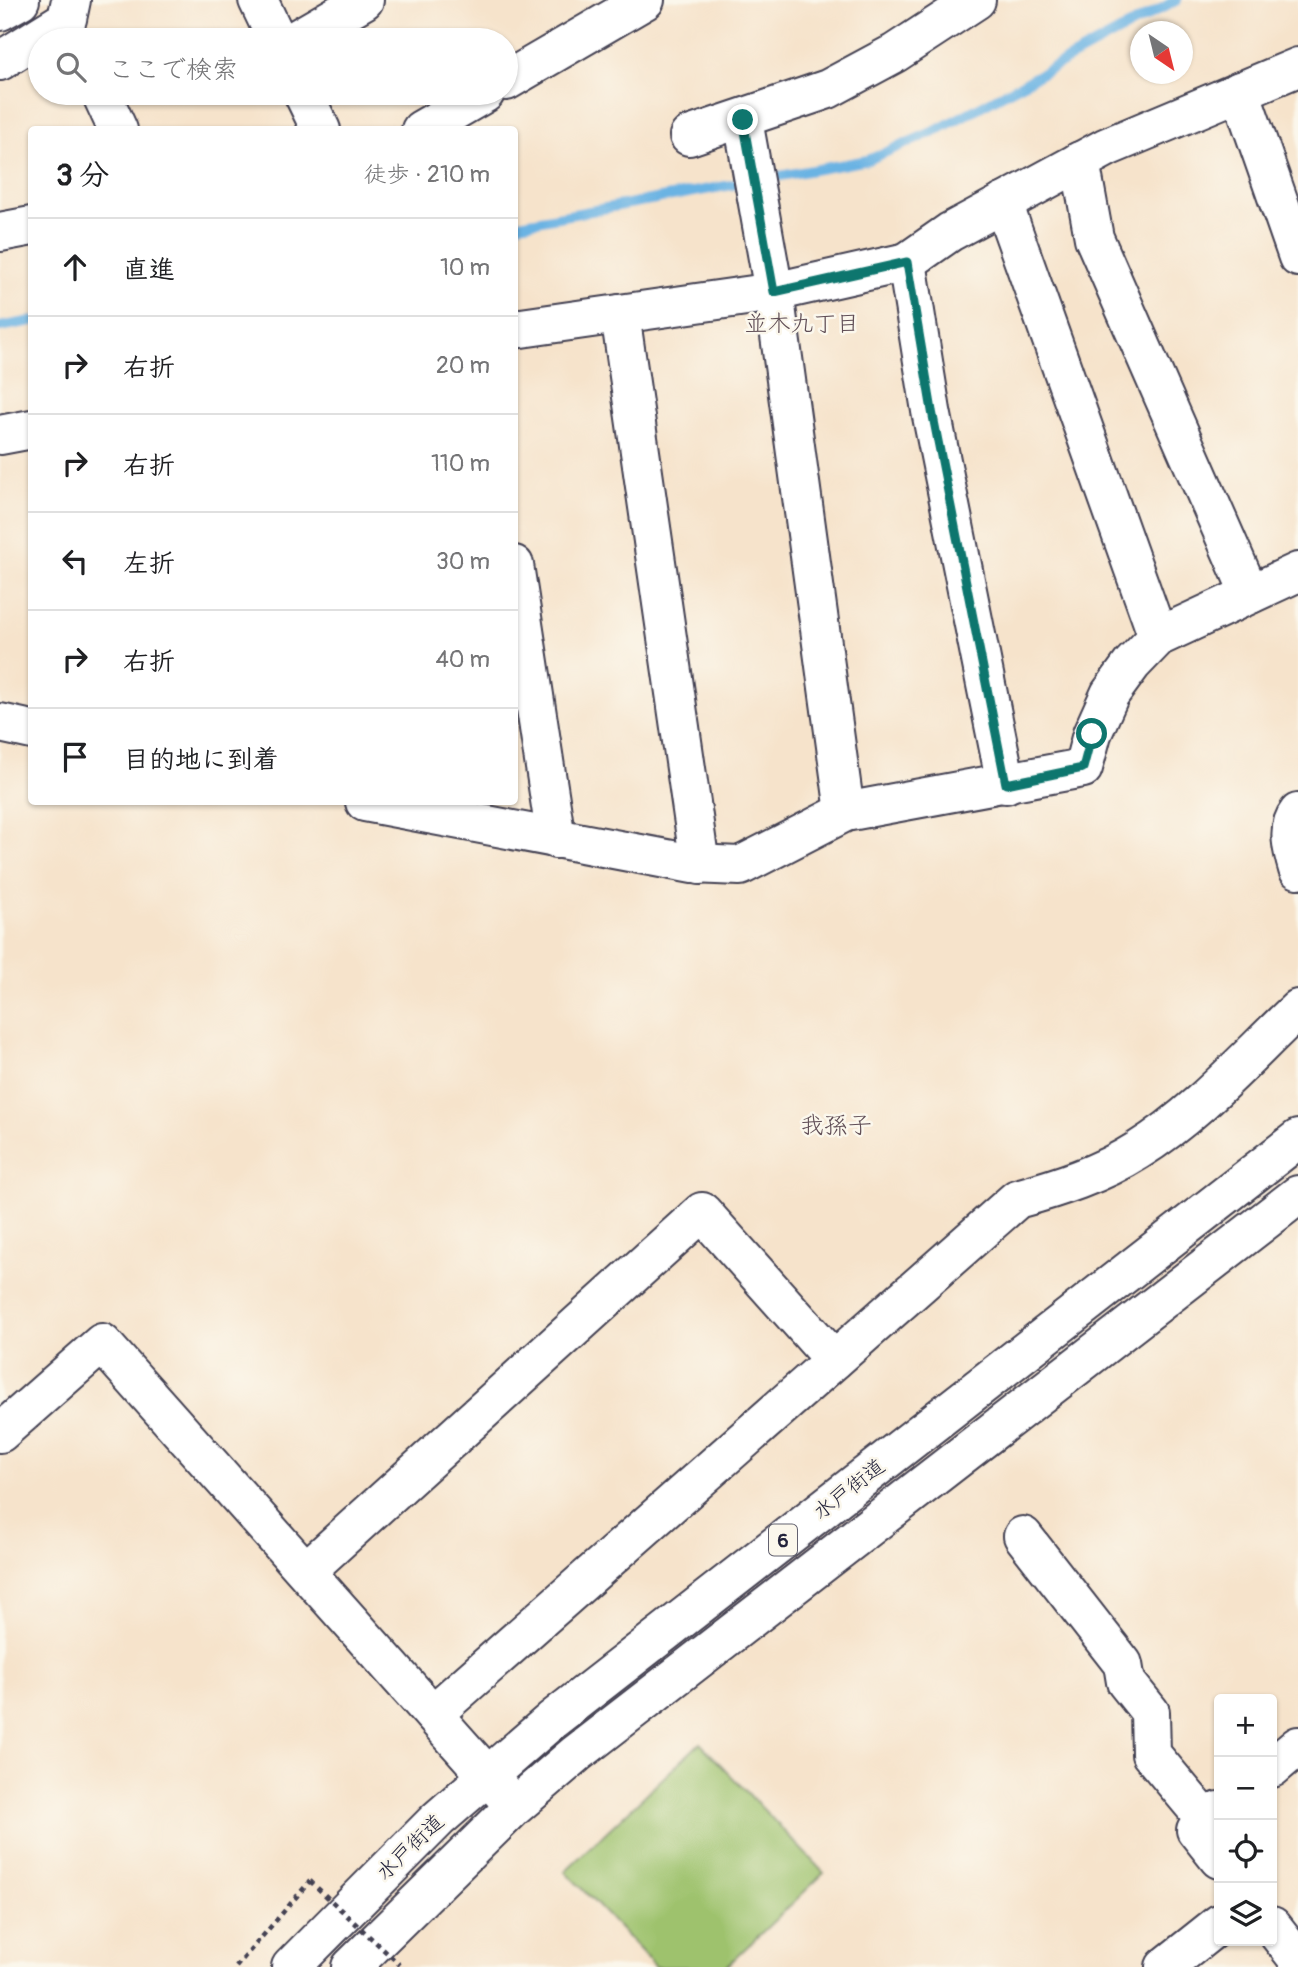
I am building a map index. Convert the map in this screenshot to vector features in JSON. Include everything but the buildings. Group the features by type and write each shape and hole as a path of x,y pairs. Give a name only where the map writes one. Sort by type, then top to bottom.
{"main road":[{"path":"0,11 20,0"},
{"path":"258,0 271,28"},
{"path":"316,28 364,0"},
{"path":"518,73 645,0"},
{"path":"689,136 743,120 828,89 895,53 965,3"},
{"path":"0,61 28,45"},
{"path":"518,328 774,292 907,262 950,232 1080,161 1298,67"},
{"path":"1240,91 1298,257"},
{"path":"107,105 116,126"},
{"path":"309,105 319,126"},
{"path":"428,126 464,105"},
{"path":"743,120 774,292 845,812"},
{"path":"1080,161 1094,238 1250,594"},
{"path":"1003,203 1158,637"},
{"path":"0,232 28,227"},
{"path":"907,262 932,411 1006,784"},
{"path":"620,314 700,865"},
{"path":"397,805 440,809 556,839 700,865 740,866 845,812 1083,768 1092,734 1110,694 1132,664 1158,637 1298,572"},
{"path":"518,591 556,839"},
{"path":"0,723 28,729"},
{"path":"1298,813 1293,820 1292,850 1298,869"},
{"path":"433,1714 1017,1199 1062,1185 1137,1152 1171,1127 1298,1009"},
{"name":"水戸街道","path":"290,1967 438,1819 552,1720 1298,1139"},
{"name":"水戸街道","path":"351,1967 514,1807 576,1754 1298,1195"},
{"path":"306,1571 702,1212 834,1360"},
{"path":"0,1433 102,1343 514,1807"},
{"path":"1023,1536 1123,1664 1126,1682 1150,1712 1151,1754 1213,1816 1196,1830 1214,1853"},
{"path":"1277,1764 1298,1746"},
{"path":"1165,1967 1214,1928"},
{"path":"1277,1932 1298,1959"}],"path":[{"path":"236,1967 310,1881 400,1965"}],"green space":[{"path":"700,1743 824,1873 726,1967 656,1967 565,1871"}],"waterway":[{"path":"763,179 868,160 939,129 1177,0"},
{"path":"518,224 748,182"},
{"path":"0,327 28,322"}],"district":[{"name":"並木九丁目","path":"802,323"},
{"name":"我孫子","path":"836,1125"}],"route":[{"path":"743,120 774,292 907,262 932,411 1006,784 1083,768 1092,734"}]}
